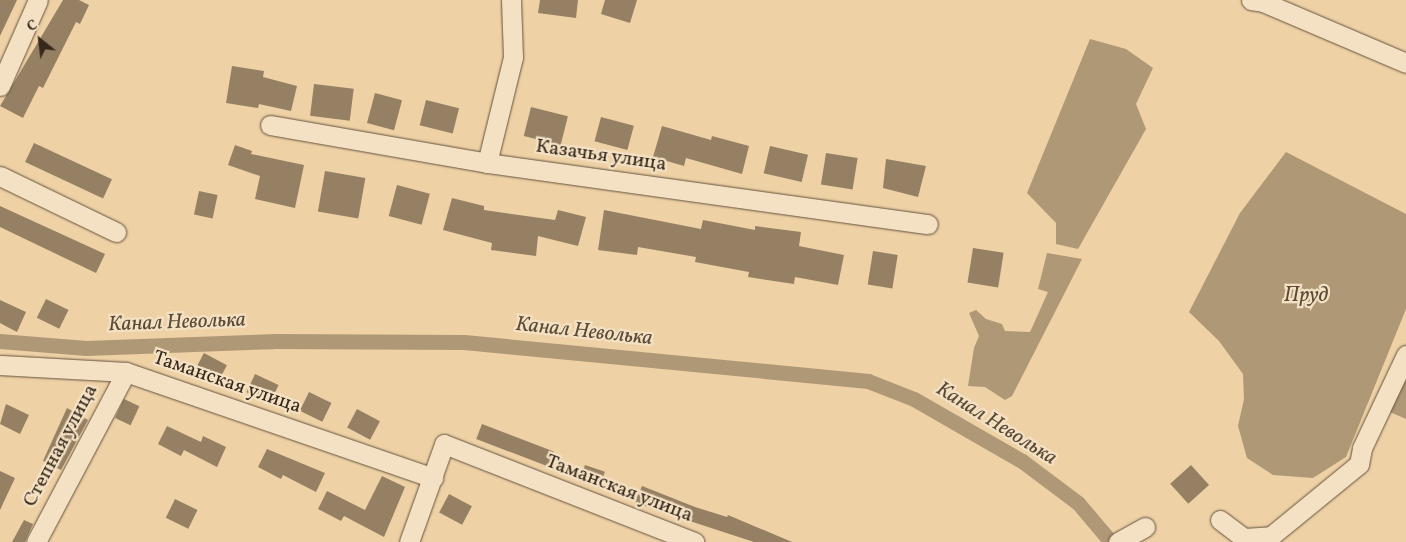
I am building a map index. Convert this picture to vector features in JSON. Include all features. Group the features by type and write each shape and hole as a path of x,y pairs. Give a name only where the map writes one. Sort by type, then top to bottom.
{"street":[{"path":"0,86 38,0"},
{"path":"487,162 513,57 512,0"},
{"path":"1259,1 1406,63"},
{"name":"Казачья улица","path":"270,125 487,162 928,224"},
{"path":"0,176 116,232"},
{"path":"1220,520 1244,538 1271,536 1359,464 1362,448 1406,356"},
{"name":"Таманская улица","path":"0,365 126,372 433,478 444,444 694,542"},
{"name":"Степная улица","path":"36,542 126,372"},
{"path":"409,542 433,478"},
{"path":"1121,540 1146,527"}],"water":[{"path":"1090,39 1126,49 1153,68 1136,104 1146,129 1078,249 1056,244 1056,223 1027,193"},
{"name":"Пруд","path":"1286,152 1406,214 1406,309 1346,457 1313,478 1273,475 1247,458 1238,426 1244,399 1243,374 1219,341 1189,312 1240,213"},
{"path":"1047,253 1082,259 1012,396 1005,400 985,387 968,386 974,348 979,336 969,313 976,310 986,319 1002,324 1005,331 1030,332 1048,292 1038,289"},
{"path":"1406,380 1406,419 1390,412"}],"building":[{"path":"0,0 17,0 0,36"},
{"path":"63,0 79,0 89,5 80,24 76,22 43,88 39,86 23,118 0,106"},
{"path":"540,0 578,0 576,18 538,13"},
{"path":"605,0 637,0 630,23 601,14"},
{"path":"232,66 264,71 263,77 297,86 291,111 259,104 258,108 226,103"},
{"path":"314,84 354,89 350,121 310,116"},
{"path":"375,93 402,100 394,130 367,123"},
{"path":"426,100 459,108 453,133 420,125"},
{"path":"531,107 568,116 561,145 524,136"},
{"path":"601,117 634,126 627,150 595,141"},
{"path":"662,126 711,140 712,136 749,146 742,174 686,158 684,166 653,157"},
{"path":"34,143 112,179 103,198 25,162"},
{"path":"235,145 252,151 251,154 304,165 295,208 255,199 260,176 228,165"},
{"path":"770,146 808,155 802,182 764,173"},
{"path":"826,153 858,158 853,190 821,185"},
{"path":"886,159 926,166 918,197 883,188"},
{"path":"325,171 365,178 358,218 318,211"},
{"path":"397,185 430,194 422,225 389,216"},
{"path":"199,191 218,195 213,218 194,214"},
{"path":"452,198 484,206 484,210 555,220 558,210 586,217 578,246 538,236 536,256 491,250 492,243 443,230"},
{"path":"0,206 105,254 96,273 0,227"},
{"path":"604,210 701,229 703,220 755,230 755,226 801,232 799,246 844,255 838,285 795,277 794,284 748,277 749,272 695,262 696,257 638,247 637,255 598,250"},
{"path":"973,248 1004,253 998,287 968,283"},
{"path":"873,251 898,255 892,288 868,285"},
{"path":"46,299 68,310 59,329 37,318"},
{"path":"0,300 26,312 17,332 0,323"},
{"path":"204,353 227,365 217,384 194,372"},
{"path":"255,374 279,385 270,403 247,392"},
{"path":"309,392 331,403 322,422 300,411"},
{"path":"124,399 139,406 131,425 115,418"},
{"path":"6,404 29,415 20,434 0,424"},
{"path":"67,408 88,420 61,470 43,461"},
{"path":"357,409 380,421 370,440 347,428"},
{"path":"482,424 554,452 548,467 476,439"},
{"path":"167,426 201,442 203,436 226,447 217,467 184,450 181,456 158,444"},
{"path":"267,449 325,473 316,492 283,475 281,479 258,467"},
{"path":"585,465 605,472 599,488 579,481"},
{"path":"1191,465 1209,485 1188,504 1170,484"},
{"path":"0,471 15,478 0,510"},
{"path":"382,476 405,487 384,537 344,516 341,521 318,509 327,491 365,510"},
{"path":"642,486 695,507 727,517 728,515 792,542 754,542 659,511 635,502"},
{"path":"449,494 472,506 462,525 439,513"},
{"path":"175,499 197,510 188,529 166,518"},
{"path":"24,520 33,524 25,542 12,542"}],"waterway":[{"name":"Канал Неволька","path":"0,341 86,348 273,341 464,342 868,381 914,399 1022,461 1078,503 1111,542"}]}
